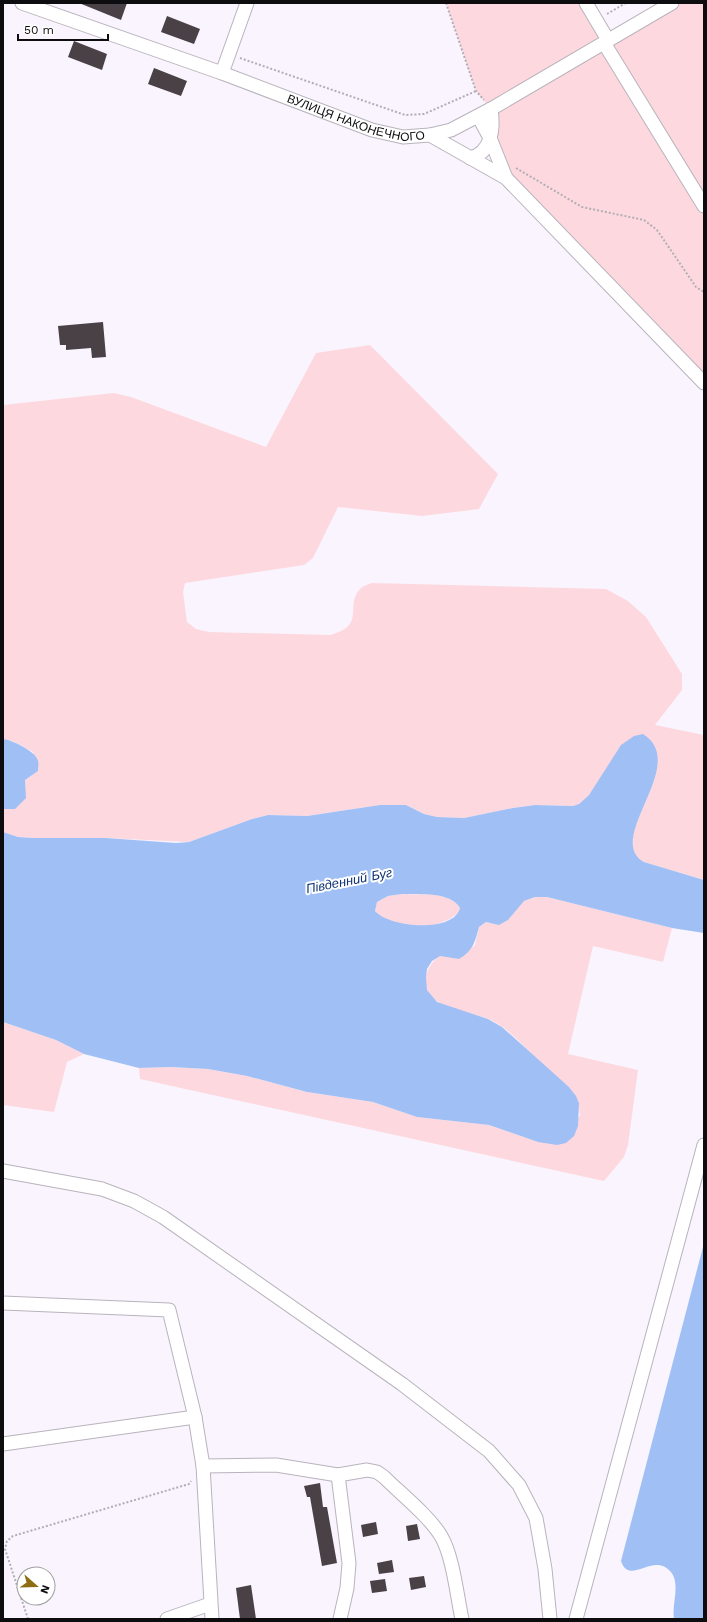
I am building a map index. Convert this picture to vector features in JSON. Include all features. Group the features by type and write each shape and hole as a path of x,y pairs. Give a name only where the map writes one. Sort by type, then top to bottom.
{"street":[{"name":"ВУЛИЦЯ НАКОНЕЧНОГО","path":"22,3 222,73 372,130 403,137 430,135 451,130 491,109 672,3"},
{"path":"222,73 247,3"},
{"path":"586,3 598,20 606,41 704,206"},
{"path":"470,158 479,156 487,146 493,120 491,109"},
{"path":"478,116 490,138 506,178"},
{"path":"430,135 506,178 703,381"},
{"path":"576,1619 704,1145"},
{"path":"3,1171 102,1190 134,1201 163,1217 402,1384 489,1451 519,1485 536,1518 545,1569 550,1619"},
{"path":"3,1302 169,1310 195,1417 203,1466 212,1619"},
{"path":"3,1444 195,1417"},
{"path":"203,1466 276,1465 338,1475 367,1470 376,1472 384,1477 434,1526 447,1549 462,1619"},
{"path":"338,1475 349,1563 347,1588 340,1619"},
{"path":"167,1619 210,1604"}],"path":[{"path":"229,55 405,116 424,114 476,91 446,3"},
{"path":"598,20 626,3"},
{"path":"499,158 582,207 644,220 657,230 696,287 704,292"},
{"path":"28,1619 5,1549 7,1541 13,1536 189,1484 203,1466"}],"shaded area":[{"path":"446,3 586,3 609,40 672,3 704,3 704,383 506,178 490,108 476,91"},
{"path":"370,345 498,474 479,509 422,516 338,507 313,558 304,565 185,583 183,592 187,622 196,629 209,632 330,635 342,631 348,626 352,620 356,595 362,587 372,583 606,589 628,601 646,617 682,674 682,690 655,725 704,735 704,880 644,862 637,856 633,848 634,830 650,790 658,763 606,771 589,795 579,804 573,806 535,805 464,818 437,817 424,814 406,805 380,805 307,816 268,815 252,819 189,842 106,838 33,838 18,837 3,832 3,809 15,809 25,780 38,771 33,752 15,742 3,739 3,405 114,393 131,397 266,447 316,353"},
{"path":"402,894 442,896 455,903 460,908 459,912 441,923 429,926 405,926 393,923 383,918 375,911 377,902 388,896"},
{"path":"535,897 547,897 672,928 663,962 593,946 568,1054 638,1070 628,1145 624,1157 604,1181 140,1079 139,1068 171,1067 208,1069 247,1076 307,1092 373,1102 417,1117 489,1125 538,1142 580,1116 577,1100 572,1091 500,1025 486,1018 449,1008 435,1000 430,995 426,985 429,968 440,955 459,959 475,945 479,927 486,922 501,923 506,921 523,902"},
{"path":"3,1022 56,1040 84,1054 67,1062 54,1112 3,1105"}],"water":[{"name":"Південний Буг","path":"643,734 655,747 658,763 654,782 638,819 633,837 634,851 644,862 704,880 704,933 672,928 547,897 535,897 524,901 508,920 499,925 486,922 479,927 473,946 464,956 459,959 440,956 432,961 427,969 427,990 437,1002 488,1019 502,1027 569,1087 579,1103 578,1126 574,1136 566,1143 557,1145 538,1142 489,1125 417,1117 373,1102 307,1092 247,1076 208,1069 171,1067 139,1068 84,1054 56,1040 3,1022 3,832 18,837 33,838 106,838 176,843 189,842 252,819 268,815 307,816 380,805 406,805 424,814 437,817 464,818 535,805 573,806 579,804 589,795 621,745 634,736","holes":["402,894 442,896 449,899 460,908 455,916 446,921 421,925 394,921 383,917 375,911 377,902 388,896"]},
{"path":"3,739 12,741 33,753 38,762 38,771 25,780 26,798 15,809 3,809"},
{"path":"704,1243 704,1619 674,1619 676,1591 674,1577 671,1572 665,1567 659,1565 634,1571 629,1570 624,1567 621,1561"}],"building":[{"path":"79,3 127,3 121,20"},
{"path":"167,16 200,29 194,44 161,32"},
{"path":"74,41 107,54 102,70 68,57"},
{"path":"154,68 187,81 181,96 148,84"},
{"path":"103,322 106,357 92,358 91,348 66,350 66,345 60,345 58,326"},
{"path":"320,1483 323,1507 327,1507 337,1563 322,1566 310,1497 307,1497 304,1486"},
{"path":"376,1522 378,1534 363,1537 361,1525"},
{"path":"417,1524 420,1539 408,1541 406,1526"},
{"path":"392,1560 394,1572 379,1574 377,1563"},
{"path":"424,1576 426,1587 411,1590 409,1578"},
{"path":"385,1579 387,1591 372,1593 370,1581"},
{"path":"251,1585 256,1619 240,1619 236,1588"}]}
